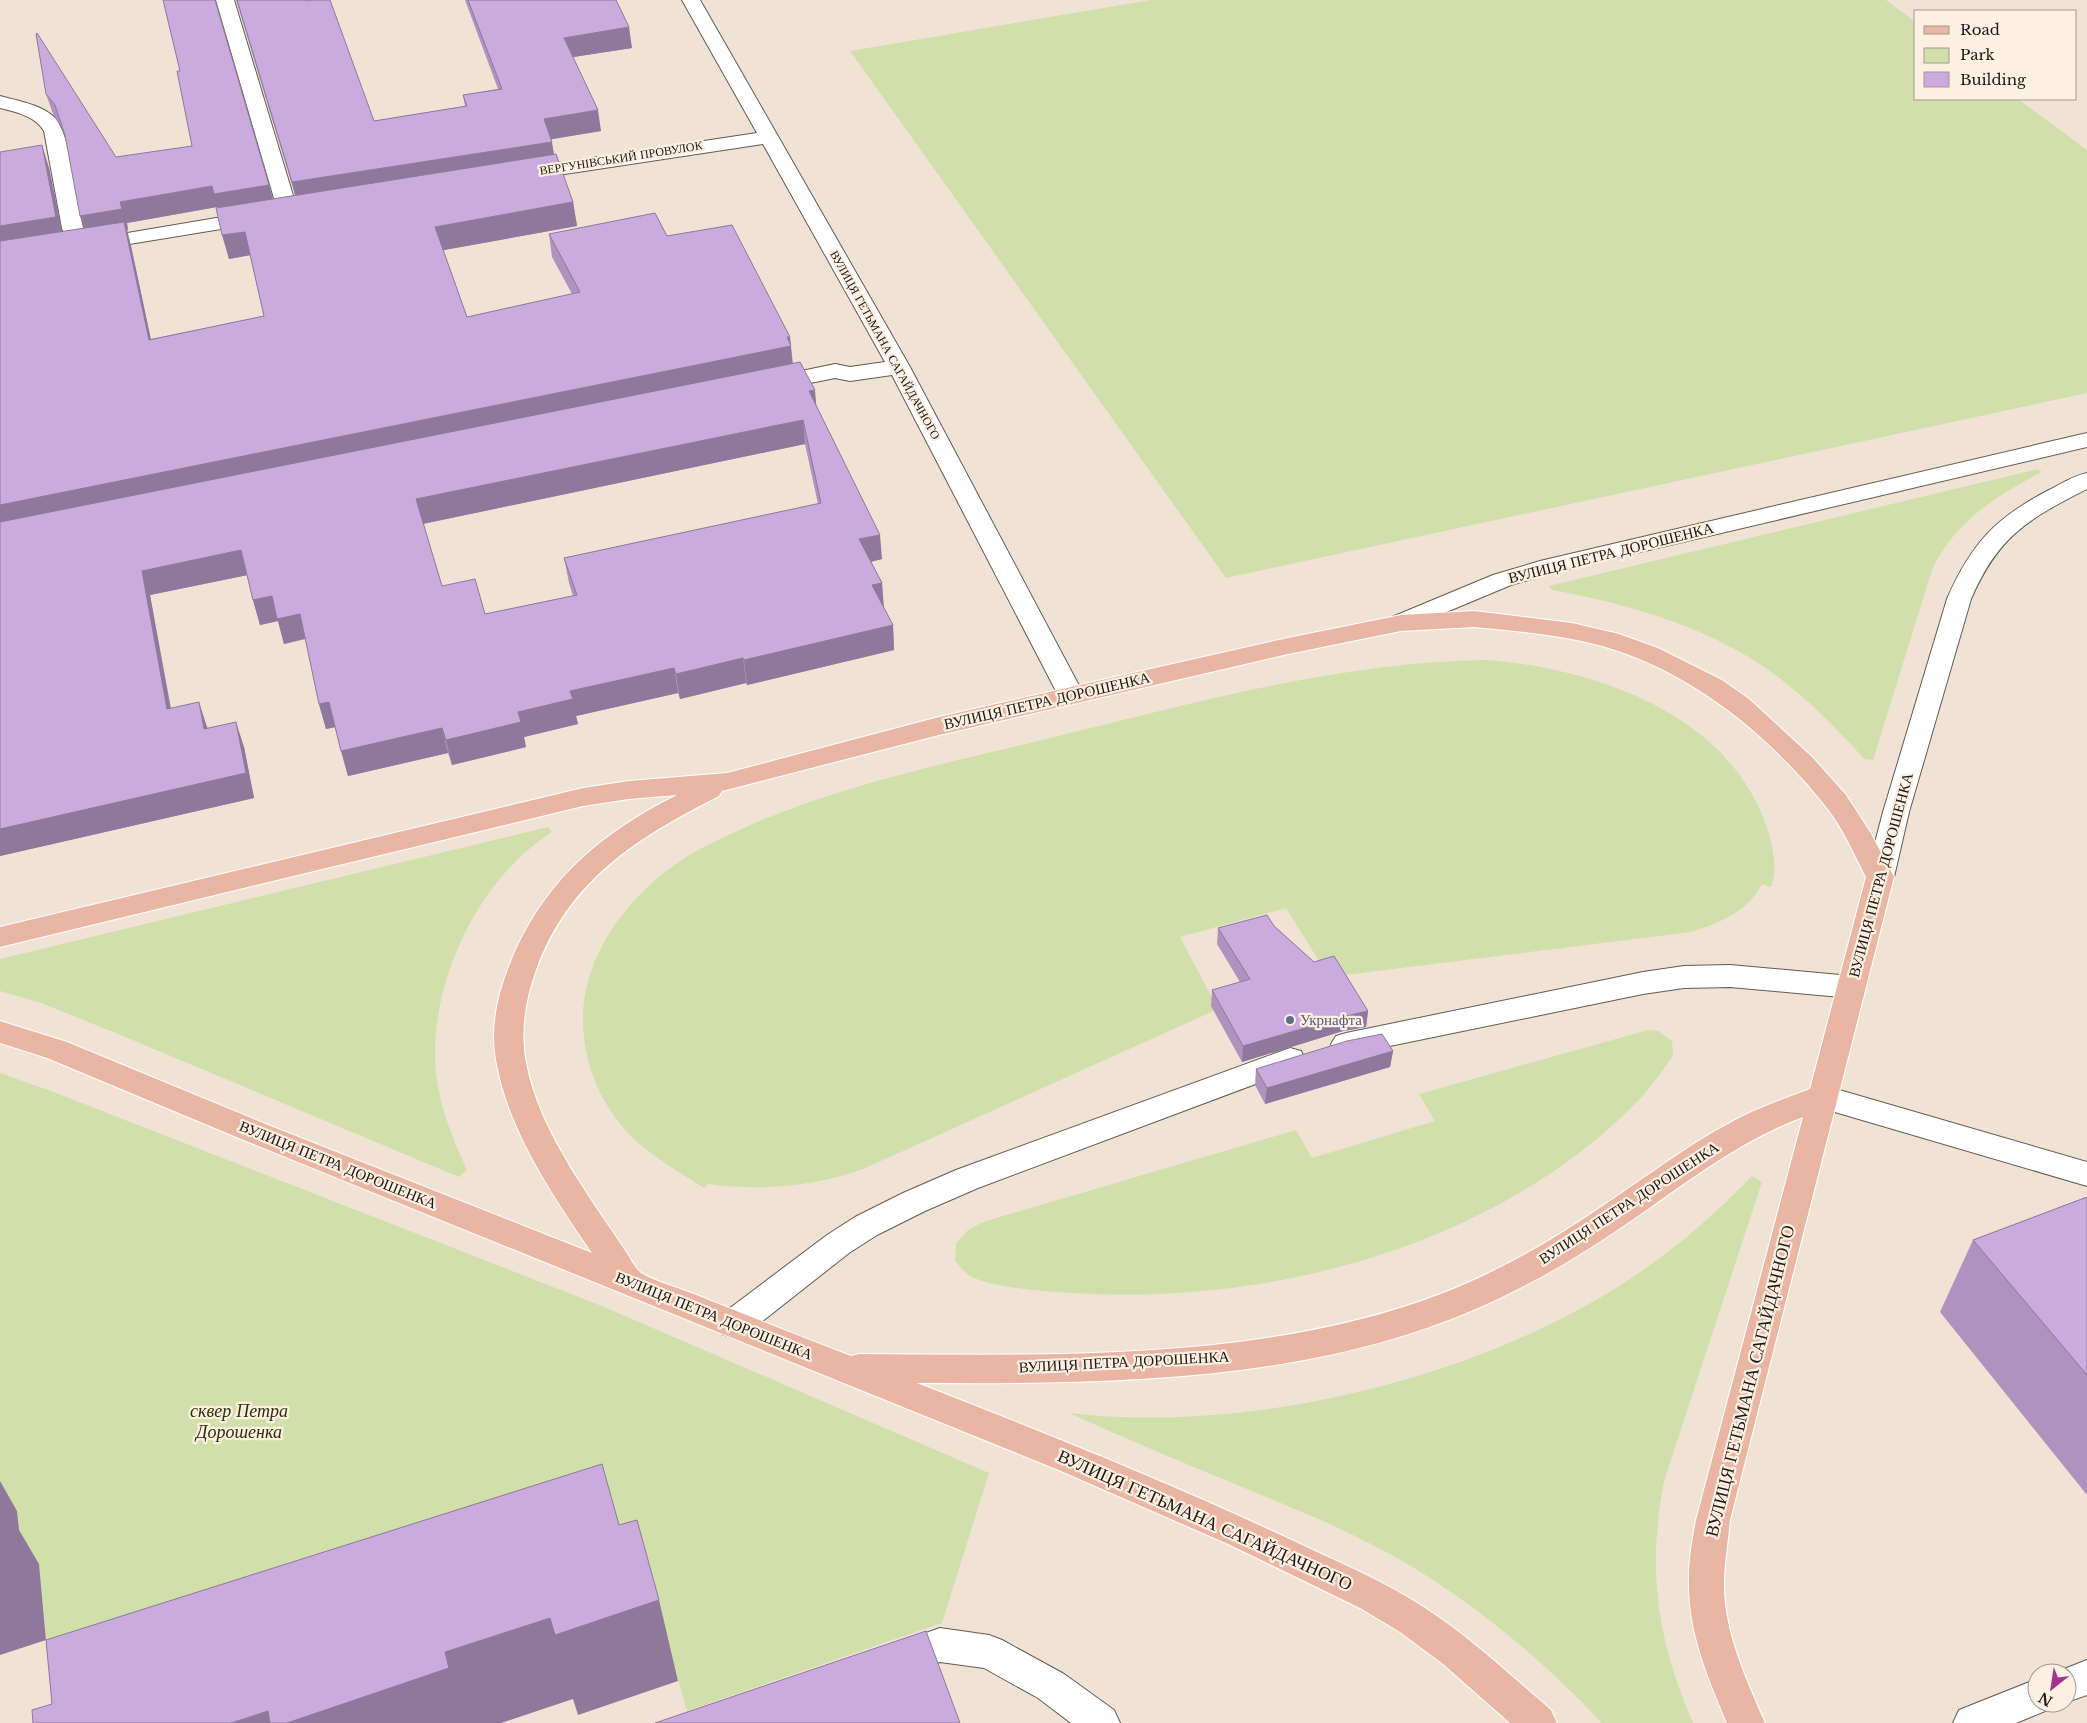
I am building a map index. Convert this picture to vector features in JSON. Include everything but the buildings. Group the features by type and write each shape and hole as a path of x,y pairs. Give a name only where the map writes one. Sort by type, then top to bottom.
{"main road":[{"path":"1401,623 1474,619 1572,631 1618,643 1649,654 1683,670 1713,686 1740,705 1803,763 1837,802 1856,832 1880,878"},
{"name":"ВУЛИЦЯ ПЕТРА ДОРОШЕНКА","path":"0,937 583,797 629,790 727,782 939,726 1288,646 1401,623"},
{"path":"628,1281 575,1201 546,1152 529,1116 514,1076 508,1042 511,1002 521,967 538,930 559,896 584,870 611,846 642,826 681,804 727,782"},
{"name":"ВУЛИЦЯ ПЕТРА ДОРОШЕНКА","path":"0,1032 57,1050 257,1133 844,1368 999,1369 1151,1363 1236,1355 1328,1340 1409,1320 1478,1293 1545,1259 1737,1133 1773,1116 1822,1097 1880,878"},
{"name":"ВУЛИЦЯ ГЕТЬМАНА САГАЙДАЧНОГО","path":"1746,1723 1716,1645 1709,1610 1706,1568 1713,1520 1725,1471 1822,1097"},
{"name":"ВУЛИЦЯ ГЕТЬМАНА САГАЙДАЧНОГО","path":"844,1368 1073,1460 1249,1537 1373,1596 1413,1620 1456,1652 1538,1723"}],"street":[{"path":"225,0 288,212"},
{"name":"ВУЛИЦЯ ГЕТЬМАНА САГАЙДАЧНОГО","path":"691,0 898,367 1071,695"},
{"path":"0,102 23,108 39,115 51,126 57,140 70,223 67,248 307,209"},
{"name":"ВЕРГУНІВСЬКИЙ ПРОВУЛОК","path":"503,178 719,143 769,137"},
{"path":"748,389 835,371 850,374 898,367"},
{"name":"ВУЛИЦЯ ПЕТРА ДОРОШЕНКА","path":"1401,623 1502,580 1549,566 2087,440"},
{"name":"ВУЛИЦЯ ПЕТРА ДОРОШЕНКА","path":"1880,878 1896,812 1959,599 1968,576 1992,539 2016,519 2087,480"},
{"path":"734,1324 838,1244 866,1226 914,1202 976,1176 1268,1066 1317,1051 1634,985 1684,977 1730,976 1851,987"},
{"path":"1822,1097 2087,1174"},
{"path":"867,1670 940,1645 989,1652 1051,1686 1101,1723"},
{"path":"1972,1723 2027,1701"}],"green space":[{"path":"1150,0 1886,0 1914,21 1914,100 2019,100 2087,150 2087,393 1226,578 850,51"},
{"path":"2038,469 2042,472 1993,500 1978,512 1952,538 1941,553 1932,570 1873,760 1864,759 1803,697 1761,665 1737,651 1712,638 1660,617 1606,601 1552,590 1549,586"},
{"path":"1486,660 1568,673 1608,685 1648,701 1684,722 1716,748 1743,780 1763,817 1769,833 1774,861 1771,887 1762,884 1756,894 1741,909 1712,925 1691,932 1329,977 1286,908 1180,937 1218,1009 863,1169 806,1184 748,1187 708,1184 704,1188 661,1160 633,1138 620,1124 600,1092 587,1057 583,1020 585,996 590,974 599,952 611,931 640,894 676,864 711,844 748,826 856,787 930,767 1207,700 1318,677 1373,668"},
{"path":"548,827 552,832 525,852 502,877 481,905 463,937 450,970 440,1004 436,1038 436,1072 443,1110 467,1170 459,1177 118,1034 41,1003 0,991 0,959"},
{"path":"1648,1030 1658,1031 1672,1041 1673,1056 1636,1103 1579,1153 1516,1195 1448,1229 1375,1256 1300,1276 1224,1289 1148,1294 1063,1292 1000,1285 973,1277 964,1271 955,1260 956,1243 969,1229 986,1221 1296,1130 1312,1158 1435,1121 1419,1094"},
{"name":"сквер Петра Дорошенка","path":"0,1073 51,1091 602,1306 989,1473 942,1623 687,1711 656,1603 55,1723 39,1565 0,1517"},
{"path":"1752,1176 1762,1182 1664,1481 1659,1514 1656,1575 1659,1604 1671,1662 1693,1723 1602,1723 1539,1661 1494,1624 1447,1589 1399,1559 1328,1523 1069,1413 1135,1417 1203,1416 1272,1408 1341,1396 1409,1378 1475,1356 1538,1330 1618,1287 1679,1243 1717,1211"}],"place":[{"name":"Укрнафта","path":"1290,1020"}]}
